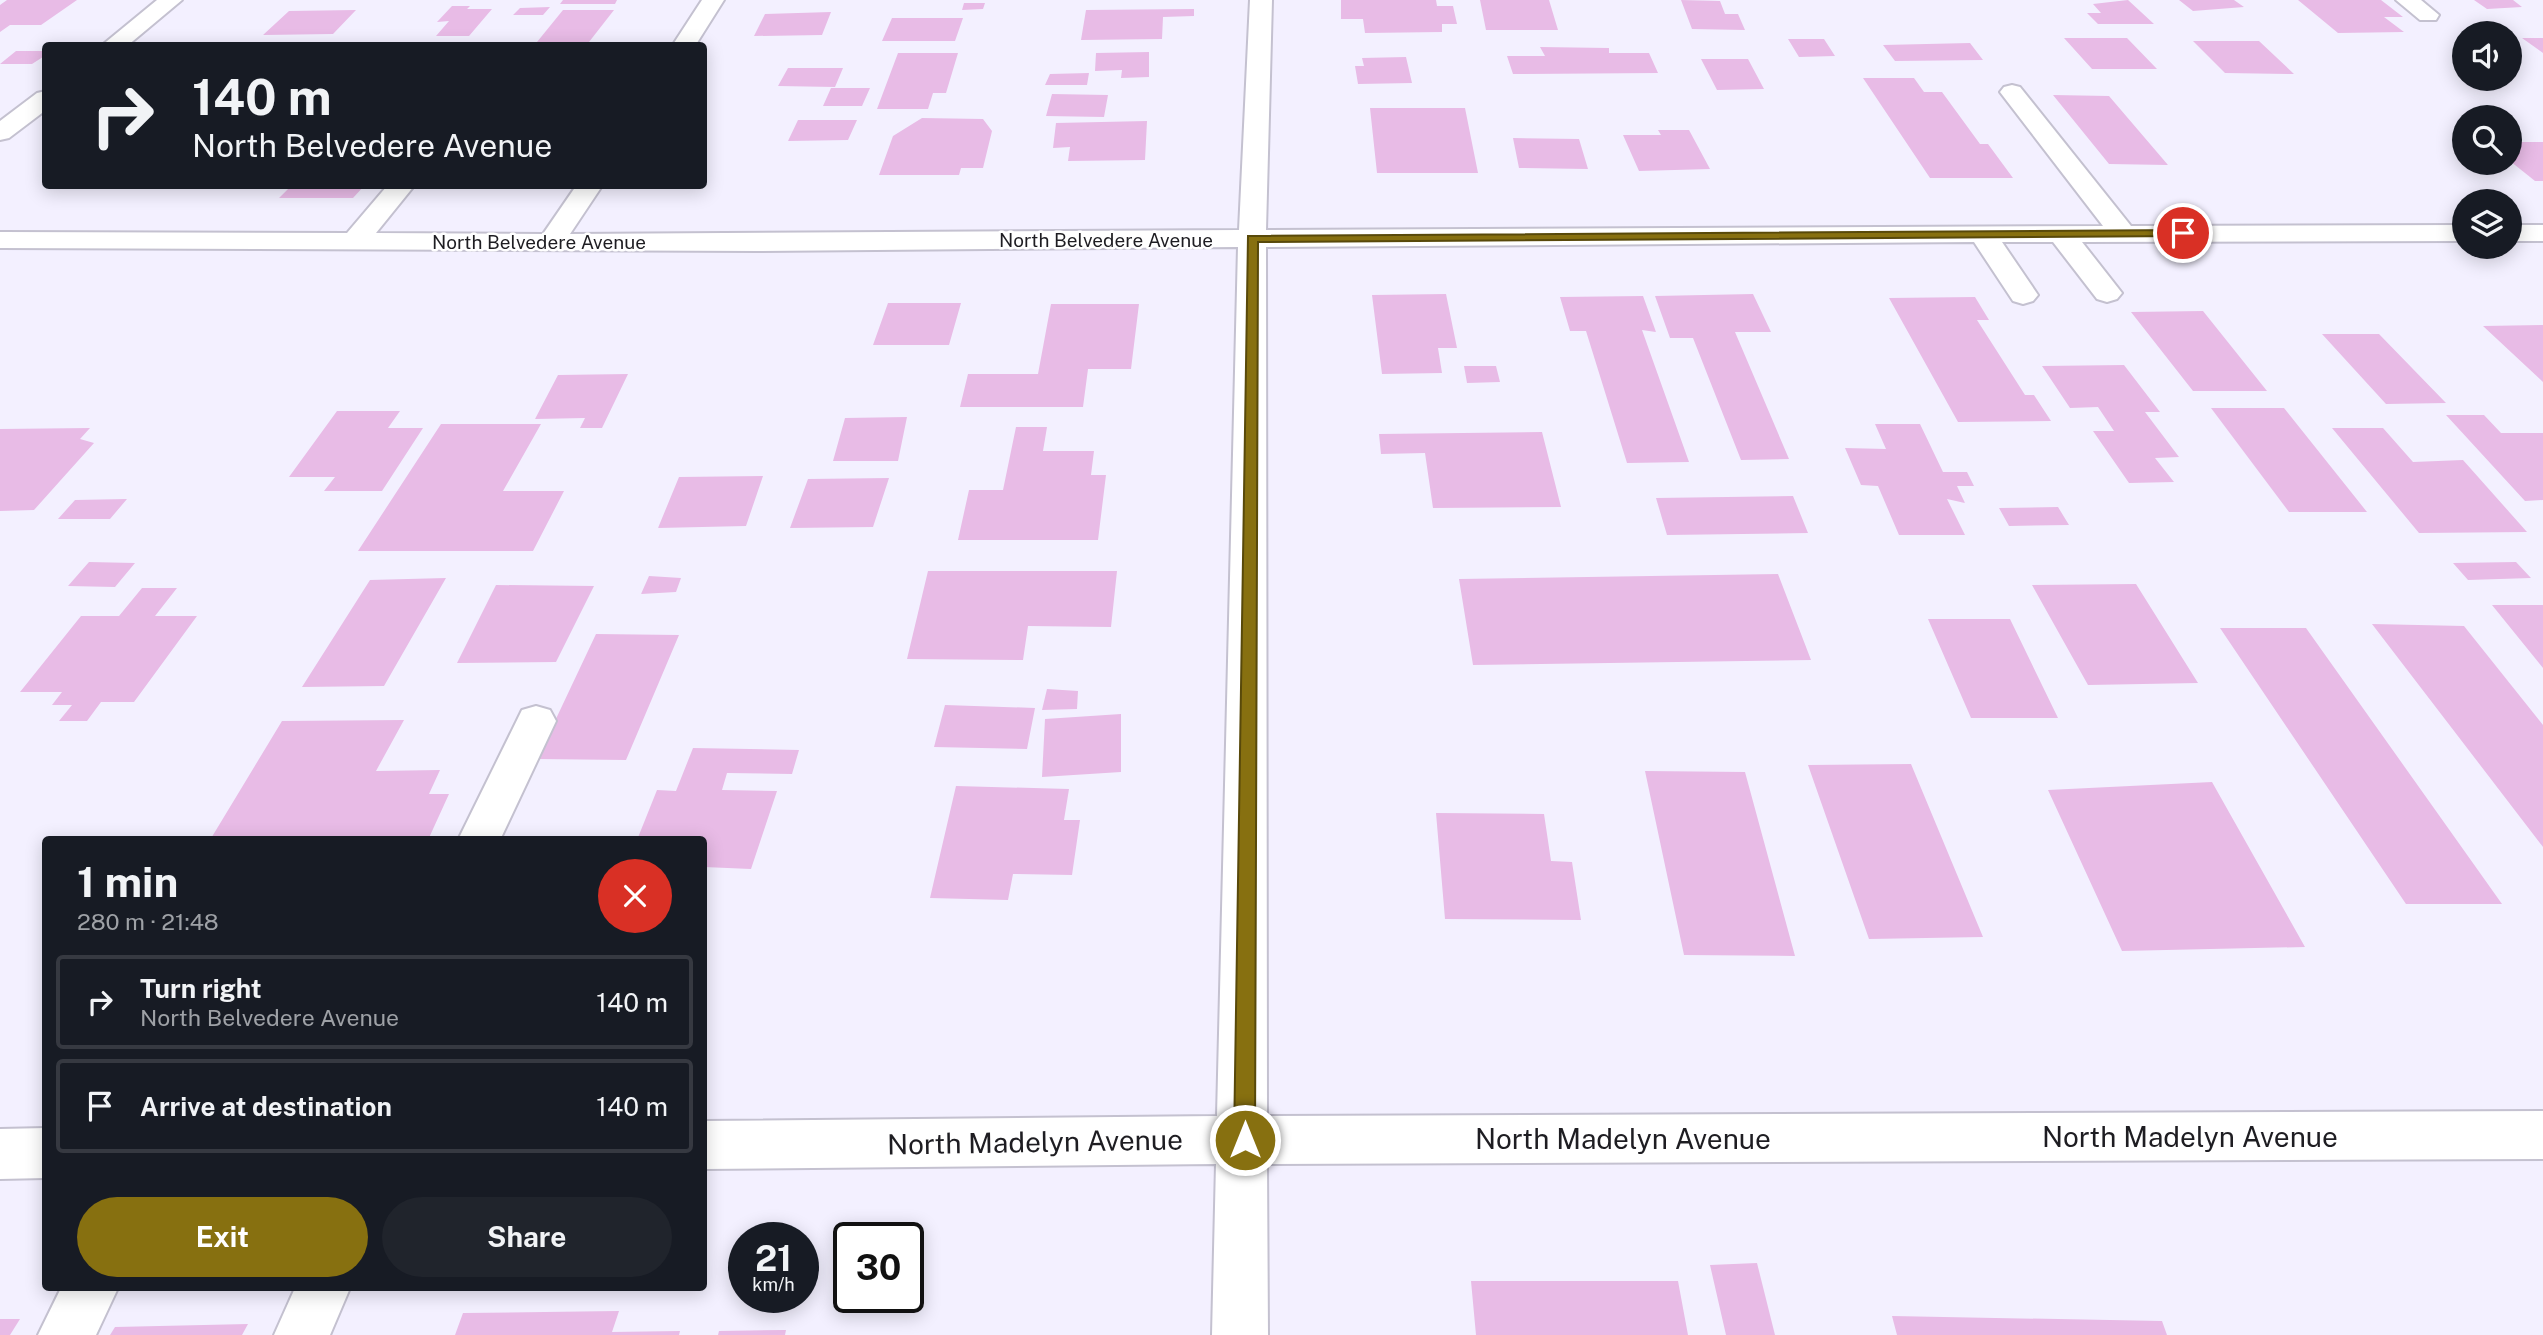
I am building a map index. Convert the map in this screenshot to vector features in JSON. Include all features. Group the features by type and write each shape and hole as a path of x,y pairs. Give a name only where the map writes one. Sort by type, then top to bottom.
{"street":[{"path":"117,42 171,0"},
{"path":"686,42 713,0"},
{"path":"1240,1335 1245,1140 1252,239 1261,0"},
{"path":"2407,0 2428,15"},
{"path":"2012,92 2123,233"},
{"path":"0,133 42,101"},
{"path":"354,242 398,189"},
{"path":"551,242 587,189"},
{"path":"1982,233 2023,295"},
{"name":"North Belvedere Avenue","path":"0,240 551,242 1982,233 2452,233"},
{"path":"2060,233 2107,293"},
{"path":"2522,233 2543,233"},
{"path":"481,836 536,721"},
{"name":"North Madelyn Avenue","path":"707,1145 2543,1135"},
{"path":"0,1154 42,1153"},
{"path":"66,1335 89,1291"},
{"path":"302,1335 322,1291"}],"building":[{"path":"7,0 77,0 41,25 10,25 0,32 0,5"},
{"path":"563,0 617,0 615,4 560,4"},
{"path":"1341,0 1436,0 1437,6 1453,6 1457,24 1442,24 1442,32 1365,33 1363,19 1341,19"},
{"path":"1480,0 1549,0 1558,30 1486,30"},
{"path":"1681,0 1720,1 1725,14 1738,14 1745,30 1692,29"},
{"path":"2128,0 2154,24 2098,24 2087,13 2101,13 2093,4"},
{"path":"2179,0 2234,0 2244,7 2193,11"},
{"path":"2298,0 2381,0 2403,17 2384,17 2404,32 2338,33"},
{"path":"2474,0 2513,0 2522,7 2487,9"},
{"path":"964,3 985,3 983,9 962,10"},
{"path":"452,6 492,9 469,36 436,36 449,21 437,22"},
{"path":"550,7 543,15 513,15 520,8"},
{"path":"1194,9 1194,16 1163,17 1162,39 1081,40 1086,10"},
{"path":"356,10 333,34 263,35 289,11"},
{"path":"563,10 614,10 589,42 537,42"},
{"path":"831,12 822,35 754,36 765,14"},
{"path":"892,18 963,18 955,41 882,41"},
{"path":"2064,38 2127,38 2157,69 2092,69"},
{"path":"2522,38 2543,38 2543,53"},
{"path":"1788,39 1824,39 1835,56 1799,57"},
{"path":"2193,41 2259,41 2294,74 2225,73"},
{"path":"1970,43 1983,60 1895,61 1883,45"},
{"path":"1540,47 1609,48 1609,53 1649,53 1658,73 1513,74 1507,56 1545,56"},
{"path":"16,51 42,51 42,58 32,64 0,64"},
{"path":"1149,52 1149,77 1121,78 1122,70 1095,71 1096,53"},
{"path":"898,53 958,53 946,93 933,93 928,109 877,109"},
{"path":"1406,57 1412,83 1358,84 1355,66 1364,66 1362,58"},
{"path":"1701,59 1748,59 1764,89 1717,90"},
{"path":"788,68 843,68 835,87 778,86"},
{"path":"1089,73 1087,85 1045,85 1050,74"},
{"path":"1863,78 1914,78 1924,92 1942,92 1980,144 1988,144 2013,178 1930,178"},
{"path":"831,88 870,88 862,106 823,106"},
{"path":"1052,94 1108,95 1104,117 1046,116"},
{"path":"2053,95 2109,96 2168,165 2109,164"},
{"path":"1370,108 1465,108 1478,173 1377,173"},
{"path":"922,118 983,119 992,131 983,168 961,168 959,175 879,175 893,136"},
{"path":"798,120 857,120 848,140 788,141"},
{"path":"1147,121 1145,160 1068,161 1070,147 1053,148 1056,123"},
{"path":"1658,130 1689,130 1710,169 1639,171 1623,135 1661,135"},
{"path":"1513,138 1579,139 1588,169 1519,168"},
{"path":"2522,142 2543,142 2543,181 2535,181 2522,171"},
{"path":"288,189 361,189 353,198 279,198"},
{"path":"1446,294 1457,348 1438,348 1442,373 1382,374 1372,295"},
{"path":"1753,294 1771,332 1735,332 1789,459 1741,460 1693,338 1670,338 1655,296"},
{"path":"1643,296 1656,332 1642,330 1689,462 1627,463 1586,331 1570,331 1560,297"},
{"path":"1975,297 1989,320 1977,320 2025,395 2034,395 2051,421 1958,422 1889,298"},
{"path":"888,303 961,303 949,345 873,345"},
{"path":"1051,304 1139,304 1131,369 1088,369 1083,407 960,407 968,374 1038,374"},
{"path":"2203,311 2267,391 2193,391 2131,312"},
{"path":"2543,325 2543,382 2483,326"},
{"path":"2322,334 2379,334 2446,403 2386,404"},
{"path":"2124,365 2160,412 2145,412 2179,457 2155,458 2174,482 2129,483 2093,431 2114,431 2098,407 2070,408 2042,366"},
{"path":"1464,366 1496,366 1500,382 1467,383"},
{"path":"628,374 602,428 580,428 585,418 535,419 558,375"},
{"path":"2211,408 2284,408 2367,512 2289,512"},
{"path":"337,411 400,411 388,428 423,428 382,491 324,491 335,477 289,477"},
{"path":"2446,415 2484,415 2501,433 2543,433 2543,500 2525,501"},
{"path":"907,417 898,461 833,461 845,418"},
{"path":"441,424 541,424 503,491 564,491 533,551 358,551"},
{"path":"1875,424 1920,424 1943,472 1967,472 1974,486 1957,486 1965,503 1947,499 1965,535 1899,535 1878,486 1861,485 1845,448 1886,449"},
{"path":"1016,427 1047,427 1043,451 1094,451 1091,475 1106,475 1098,540 958,540 969,490 1003,490"},
{"path":"90,428 80,439 94,443 34,510 0,511 0,429"},
{"path":"2332,428 2383,428 2413,462 2463,460 2527,532 2419,533"},
{"path":"1542,432 1561,507 1433,508 1425,453 1381,454 1379,434"},
{"path":"763,476 746,526 658,528 679,477"},
{"path":"889,478 873,527 790,528 808,479"},
{"path":"1793,496 1808,533 1667,535 1656,498"},
{"path":"127,499 110,519 58,519 75,500"},
{"path":"2058,507 2069,525 2009,526 1999,508"},
{"path":"89,562 135,563 115,587 68,586"},
{"path":"2516,562 2531,578 2468,580 2453,563"},
{"path":"928,571 1117,571 1111,627 1028,626 1023,660 907,659"},
{"path":"1778,574 1811,660 1473,665 1459,579"},
{"path":"649,576 681,578 676,592 641,594"},
{"path":"446,578 384,686 302,687 370,580"},
{"path":"2136,584 2198,683 2088,685 2032,585"},
{"path":"496,585 594,586 556,662 457,663"},
{"path":"142,588 177,588 155,616 197,616 134,702 101,702 87,721 59,721 72,705 52,705 62,692 20,692 81,616 119,616"},
{"path":"2492,605 2543,605 2543,668"},
{"path":"1928,619 2010,619 2058,718 1971,718"},
{"path":"2372,624 2464,626 2543,725 2543,847"},
{"path":"2220,628 2306,628 2502,904 2406,904"},
{"path":"596,634 679,635 626,760 537,759"},
{"path":"1047,689 1078,691 1077,709 1042,710"},
{"path":"945,705 1035,708 1027,749 934,747"},
{"path":"1121,714 1121,772 1042,777 1045,719"},
{"path":"404,720 376,771 440,770 429,794 449,794 430,836 212,836 282,721"},
{"path":"693,748 799,750 792,774 727,773 722,790 777,791 751,869 707,867 707,836 639,836 657,790 676,791"},
{"path":"1911,764 1983,937 1869,939 1808,765"},
{"path":"1645,771 1745,772 1795,956 1684,955"},
{"path":"2212,782 2305,947 2122,951 2048,790"},
{"path":"956,786 1069,789 1064,820 1080,820 1072,875 1013,874 1008,900 930,898"},
{"path":"1436,813 1544,814 1551,861 1572,862 1581,920 1445,919"},
{"path":"1757,1263 1775,1335 1726,1335 1710,1265"},
{"path":"1471,1281 1678,1281 1688,1335 1476,1335"},
{"path":"619,1311 612,1332 680,1331 679,1335 455,1335 463,1313"},
{"path":"1892,1316 2162,1321 2167,1335 1897,1335"},
{"path":"0,1319 20,1319 10,1335 0,1335"},
{"path":"248,1324 242,1335 110,1335 115,1327"},
{"path":"786,1330 785,1335 718,1335 719,1331"}],"route":[{"path":"1245,1140 1252,239 2183,233"}]}
